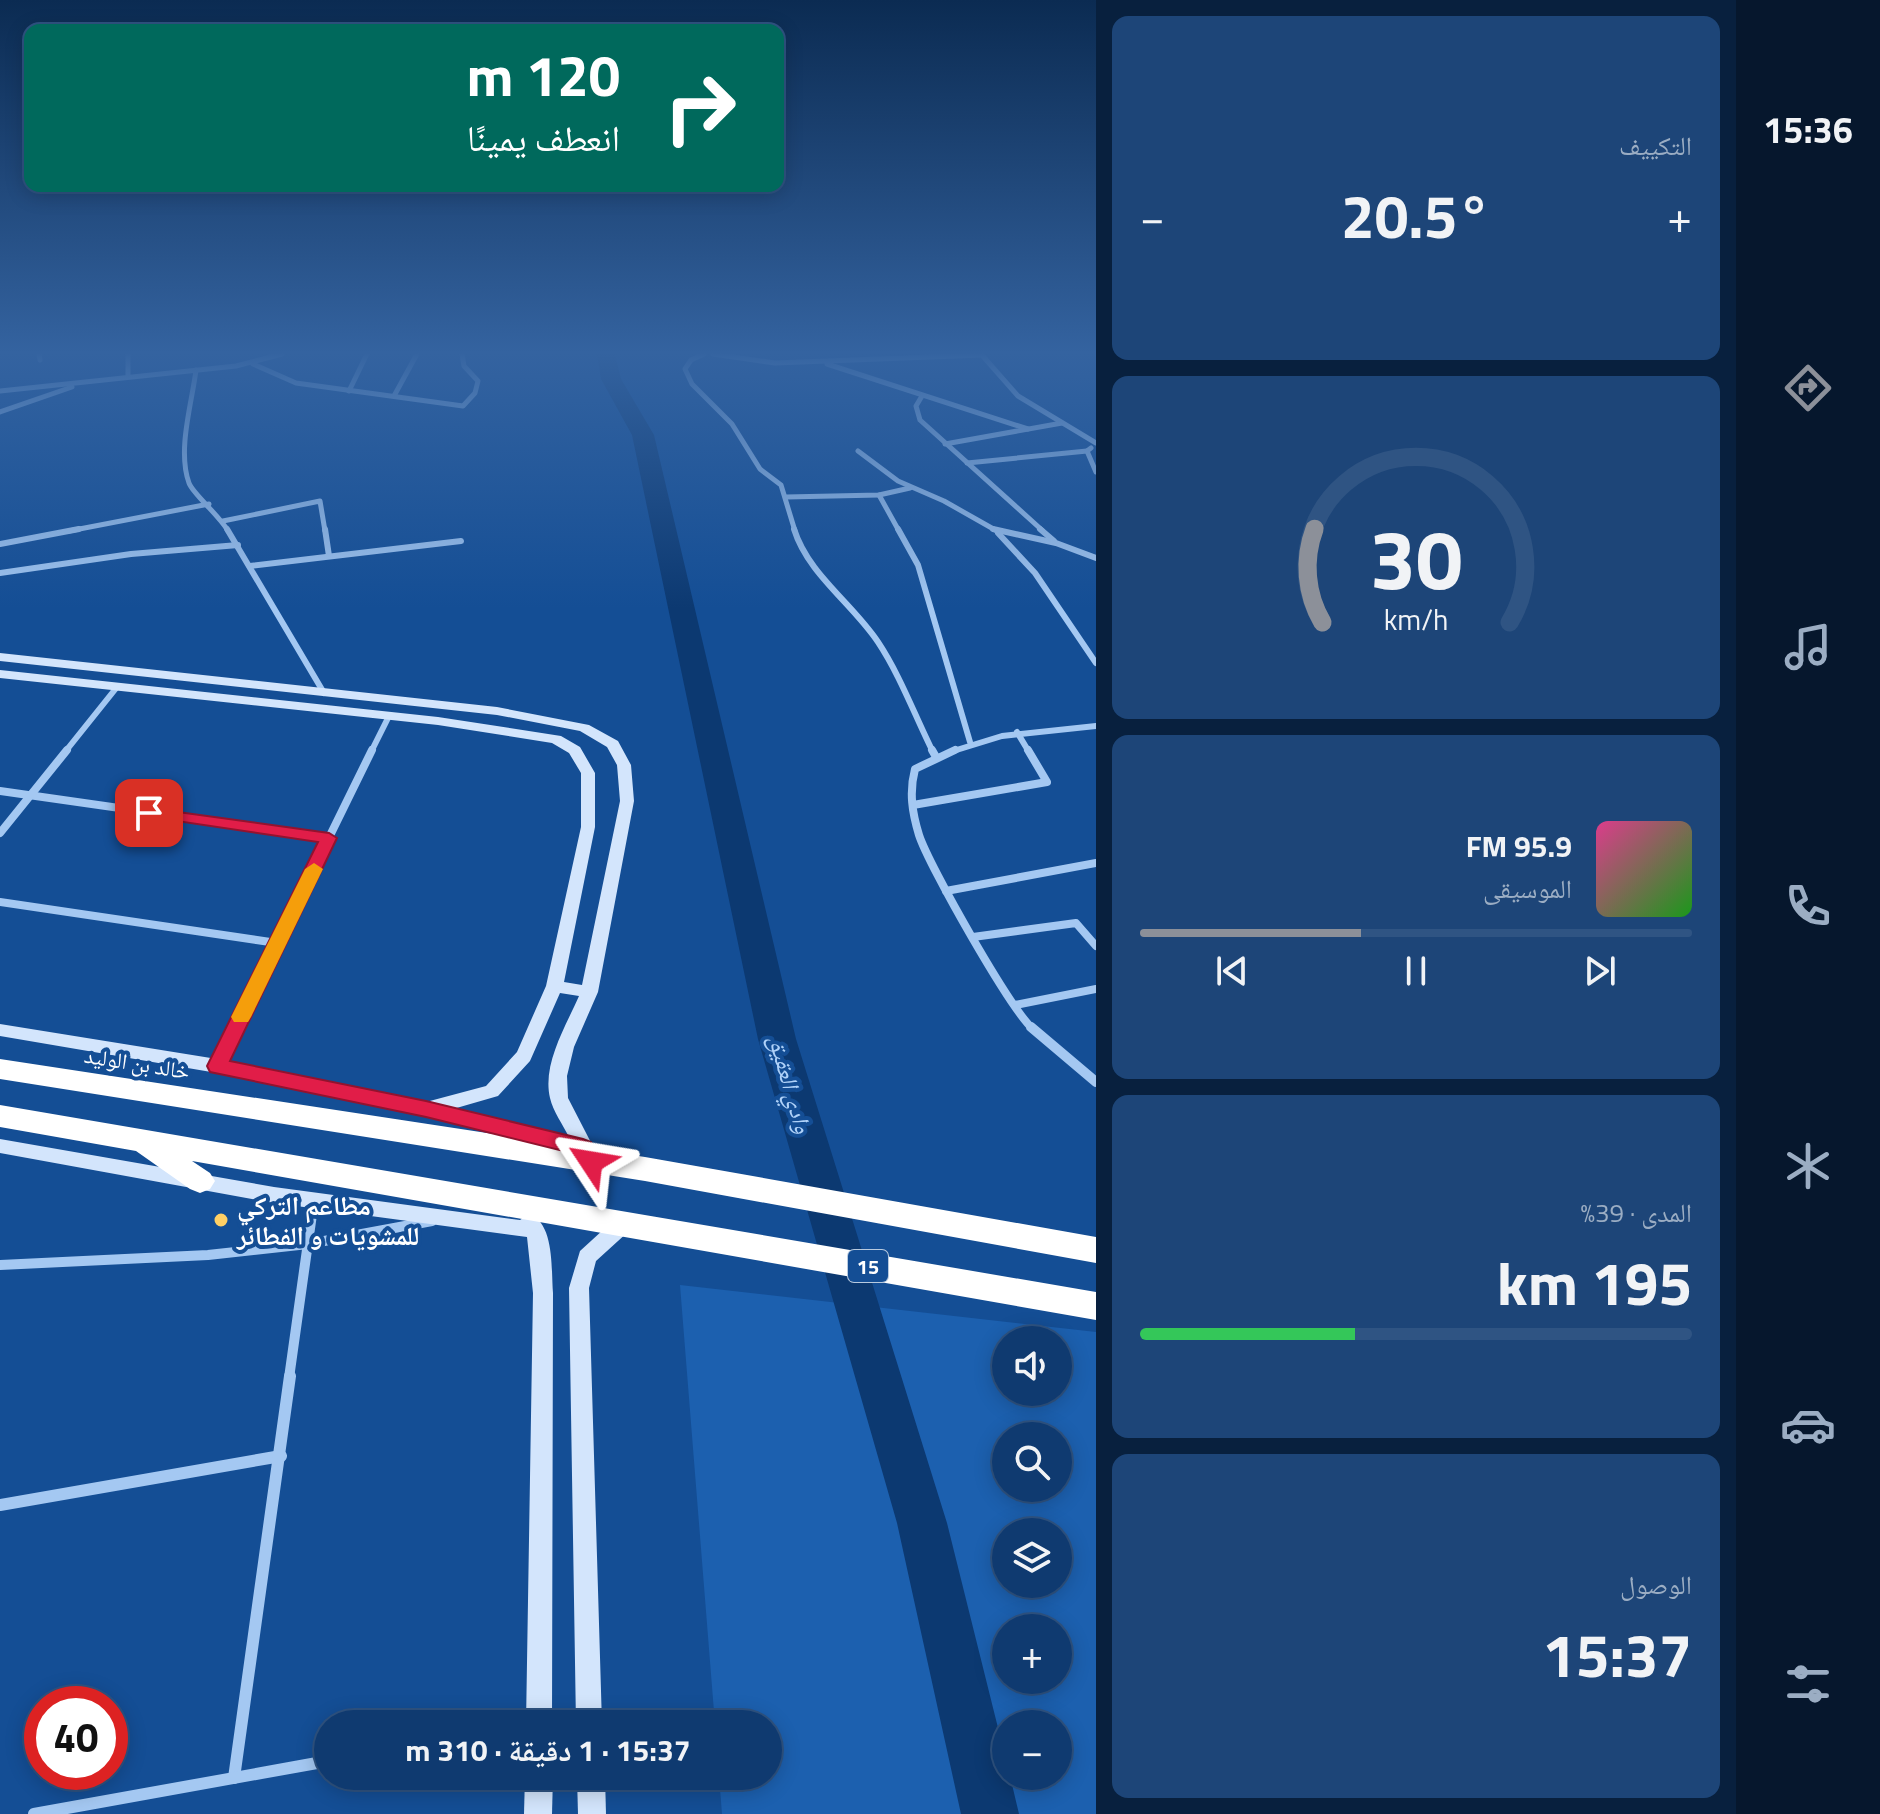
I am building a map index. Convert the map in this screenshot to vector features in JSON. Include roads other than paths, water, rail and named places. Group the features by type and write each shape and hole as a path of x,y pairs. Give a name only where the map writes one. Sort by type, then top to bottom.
{"highway":[{"name":"خالد بن الوليد","path":"0,1069 587,1155 635,1168 1096,1250"},
{"name":"15","path":"0,1116 1096,1306"},
{"path":"139,1140 200,1181"}],"street":[{"path":"187,439 185,454 189,485 223,521 324,693"},
{"path":"739,439 745,450 781,485 798,541 810,563 857,612 880,645 936,757"},
{"path":"939,439 1056,543"},
{"path":"945,444 975,439"},
{"path":"967,463 1087,451 1096,443"},
{"path":"858,451 910,488 944,501 997,531 1056,543 1096,558"},
{"path":"1087,451 1096,472"},
{"path":"786,497 879,495 910,488"},
{"path":"879,495 918,565 970,742"},
{"path":"223,521 320,501 329,556"},
{"path":"0,544 209,504"},
{"path":"997,531 1035,573 1096,663"},
{"path":"250,566 461,541"},
{"path":"0,573 131,554 238,545"},
{"path":"0,657 557,721 584,728 613,744 624,765 627,801 589,992 565,1047 558,1076 559,1098 587,1155"},
{"path":"42,679 52,664"},
{"path":"0,674 389,716 556,739 575,750 588,773 588,827 555,986 524,1056 492,1091 426,1109"},
{"path":"0,833 117,687"},
{"path":"217,1066 389,716"},
{"path":"1096,726 1017,732 970,742 915,769 909,790 919,836 946,891 1027,1024 1096,1082"},
{"path":"913,805 1047,782 1017,732"},
{"path":"0,791 329,838"},
{"path":"946,891 1096,863"},
{"path":"0,902 277,943"},
{"path":"973,937 1076,923 1096,946"},
{"path":"555,986 589,992"},
{"path":"1015,1005 1096,989"},
{"path":"0,1030 217,1066 426,1109 587,1155"},
{"path":"1084,1073 1096,1074"},
{"path":"0,1146 314,1200 536,1230"},
{"path":"234,1778 281,1456 314,1200"},
{"path":"515,1206 536,1230 543,1293 538,1710"},
{"path":"0,1265 208,1255 308,1244 452,1218"},
{"path":"589,1710 579,1288 587,1257 631,1226"},
{"path":"0,1505 281,1456"},
{"path":"34,1814 314,1764"},
{"path":"538,1814 539,1790"},
{"path":"591,1790 592,1814"}],"waterway":[{"name":"وادي العقيق","path":"644,439 777,1039 922,1523 990,1814"}],"place":[{"name":"مطاعم التركي للمشويات و الفطائر","path":"221,1220"}]}
